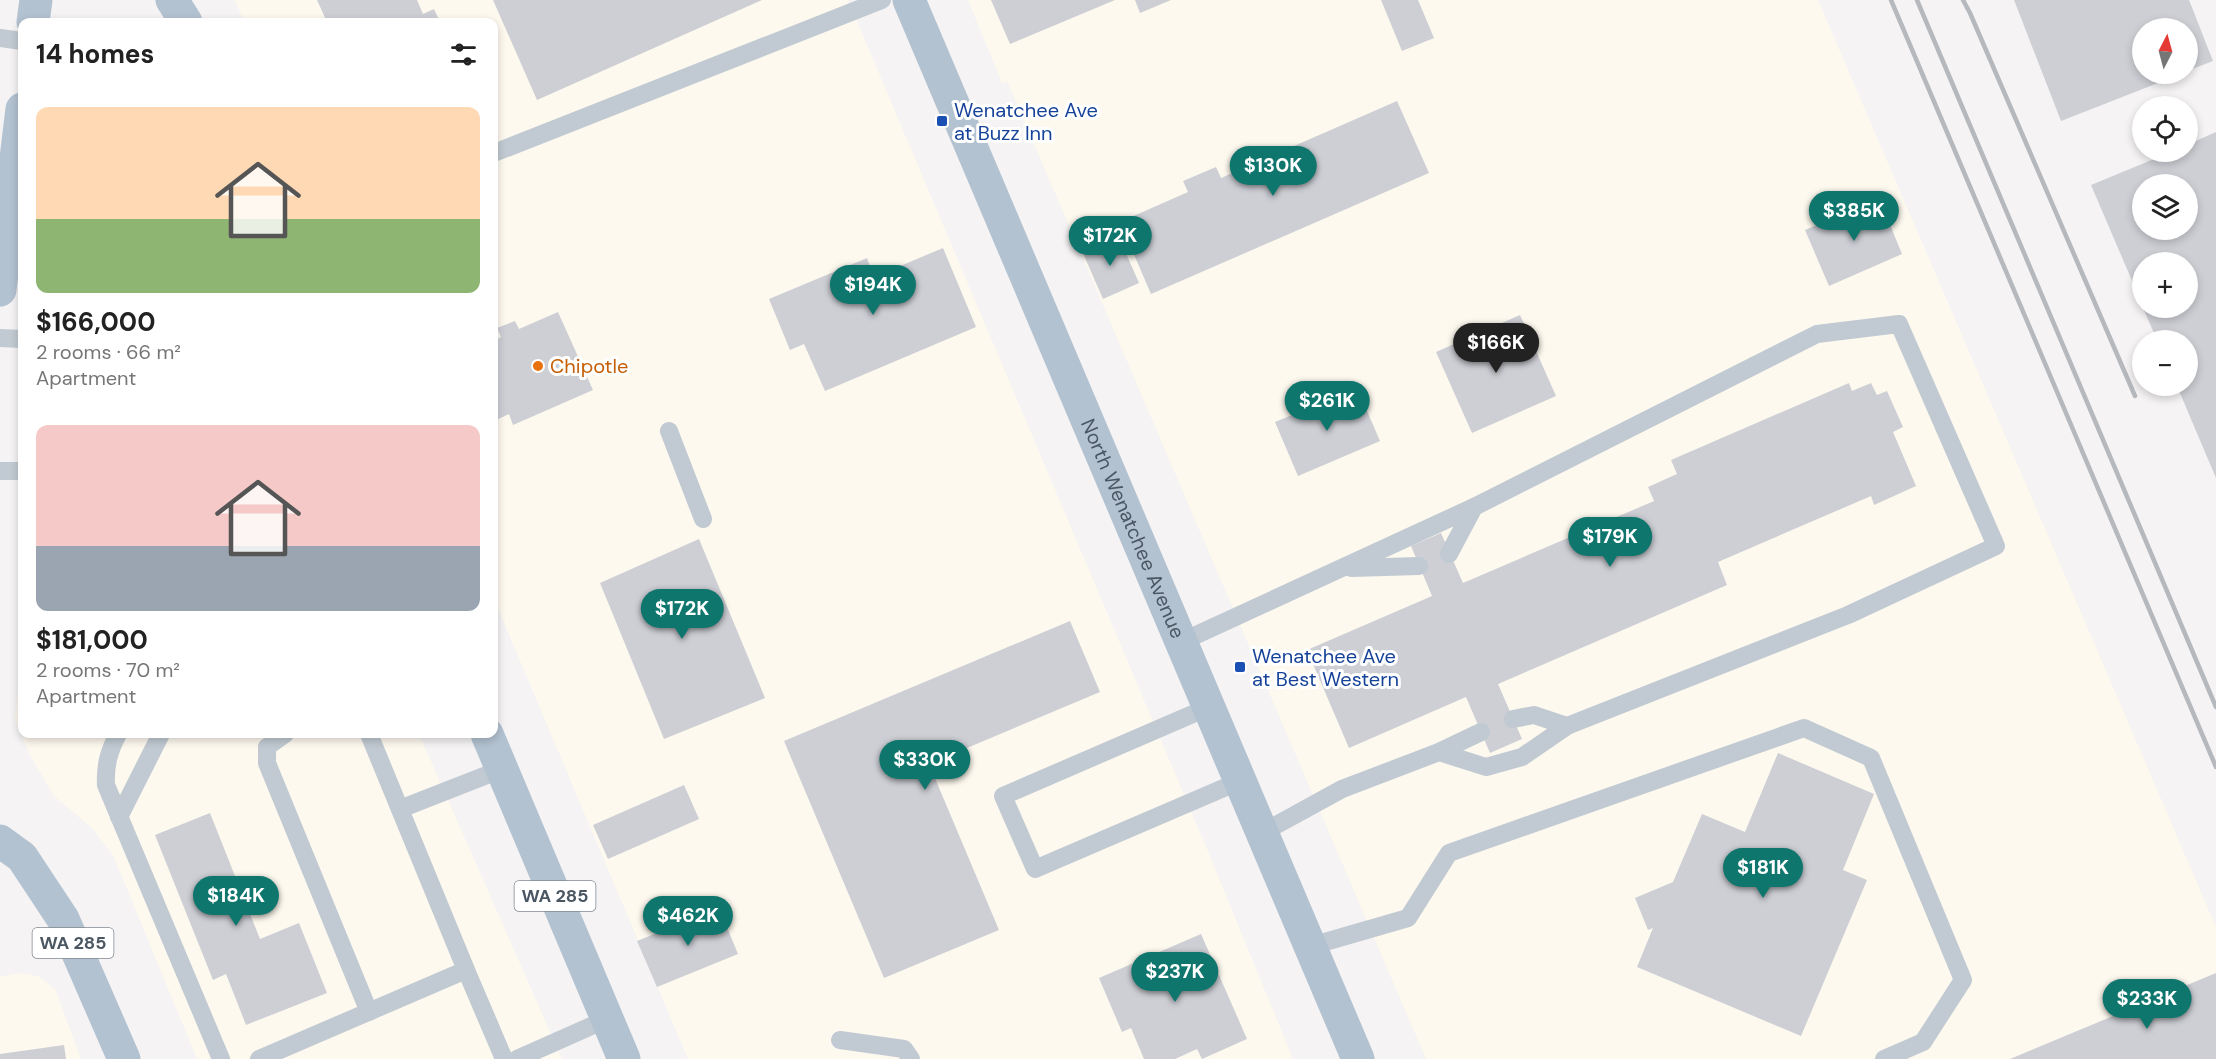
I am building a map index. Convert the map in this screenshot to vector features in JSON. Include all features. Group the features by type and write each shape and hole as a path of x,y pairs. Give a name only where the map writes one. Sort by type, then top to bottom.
{"main road":[{"path":"34,18 36,0"},
{"path":"172,0 183,18"},
{"name":"North Wenatchee Avenue","path":"909,0 1358,1059"},
{"path":"0,285 18,141"},
{"name":"WA 285","path":"489,738 624,1059"},
{"name":"WA 285","path":"0,841 22,857 63,919 124,1059"}],"lane":[{"path":"498,151 882,0"},
{"path":"0,39 18,41"},
{"path":"1181,642 1474,507 1817,334 1899,324 1996,546 1848,615 1567,726 1522,757 1486,766 1438,752"},
{"path":"0,338 18,339"},
{"path":"669,431 703,519"},
{"path":"0,471 18,471"},
{"path":"1449,554 1474,507"},
{"path":"1343,568 1419,566"},
{"path":"1209,707 1003,796 1035,869 1240,781"},
{"path":"1513,719 1534,715 1567,726"},
{"path":"1311,946 1408,918 1449,853 1804,728 1871,758 1963,980 1923,1042 1884,1059"},
{"path":"1262,833 1342,789 1438,752 1481,732"},
{"path":"116,738 105,766 106,784 221,1059"},
{"path":"120,817 159,738"},
{"path":"279,738 267,747 267,763 369,1012"},
{"path":"371,738 504,1059"},
{"path":"400,809 502,769"},
{"path":"259,1059 466,970"},
{"path":"517,1059 607,1019"},
{"path":"840,1040 904,1049 911,1059"}],"shaded area":[{"path":"235,0 848,0 1207,849 1293,1059 688,1059 498,608 498,18 242,18"},
{"path":"968,0 1818,0 2216,927 2216,1059 1426,1059 1007,81 1002,83"},
{"path":"18,689 18,727 15,720"},
{"path":"23,738 421,738 562,1059 197,1059 113,855 92,828 54,796"},
{"path":"19,973 38,976 55,989 81,1059 0,1059 0,977"}],"building":[{"path":"317,0 417,0 423,14 434,9 438,18 325,18"},
{"path":"493,0 762,0 537,100"},
{"path":"991,0 1115,0 1010,44"},
{"path":"1135,0 1171,0 1140,13"},
{"path":"1381,0 1418,0 1434,38 1402,51"},
{"path":"2014,0 2189,0 2196,18 2132,18 2132,84 2155,84 2061,121"},
{"path":"2198,23 2213,61 2198,67"},
{"path":"1397,101 1429,173 1151,294 1120,222 1188,192 1183,181 1216,167 1221,178"},
{"path":"2216,132 2216,478 2181,396 2198,396 2198,330 2153,330 2147,318 2198,318 2198,252 2132,252 2132,281 2091,185 2147,162 2198,162 2198,140"},
{"path":"1879,198 1902,254 1829,286 1805,230"},
{"path":"1118,235 1139,283 1103,299 1082,251"},
{"path":"943,248 976,327 825,391 804,344 790,350 769,299 867,258 874,277"},
{"name":"Chipotle","path":"558,312 593,390 513,425 509,414 498,419 498,339 501,337 498,328 515,321 519,329"},
{"path":"1520,315 1556,396 1472,433 1436,352"},
{"path":"1849,383 1852,391 1871,383 1877,395 1887,391 1903,427 1893,432 1916,486 1874,505 1871,496 1718,562 1727,585 1498,684 1522,739 1490,753 1466,697 1349,748 1307,650 1432,596 1411,546 1441,533 1463,583 1654,501 1648,487 1677,474 1671,460"},
{"path":"1357,388 1380,441 1298,476 1275,422"},
{"path":"699,539 765,698 664,739 600,583"},
{"path":"1070,621 1100,692 929,764 999,930 884,978 784,741"},
{"path":"1778,753 1874,794 1843,870 1867,880 1801,1036 1637,967 1653,928 1648,930 1635,898 1673,882 1702,814 1745,832"},
{"path":"684,785 699,819 608,859 593,825"},
{"path":"210,813 260,939 299,923 327,993 246,1025 226,974 213,980 155,835"},
{"path":"719,908 738,954 657,987 637,941"},
{"path":"1201,934 1247,1039 1202,1059 1197,1049 1175,1059 1144,1059 1131,1028 1122,1032 1099,978"},
{"path":"2216,973 2216,1059 2010,1059"},
{"path":"64,1045 66,1059 0,1059 0,1054"}],"railway":[{"path":"1891,0 2216,767"},
{"path":"1917,0 2216,707"},
{"path":"1963,0 2132,389"}],"place":[{"name":"Wenatchee Ave at Buzz Inn","path":"942,121"},
{"name":"Chipotle","path":"538,366"},
{"name":"Wenatchee Ave at Best Western","path":"1240,667"}]}
